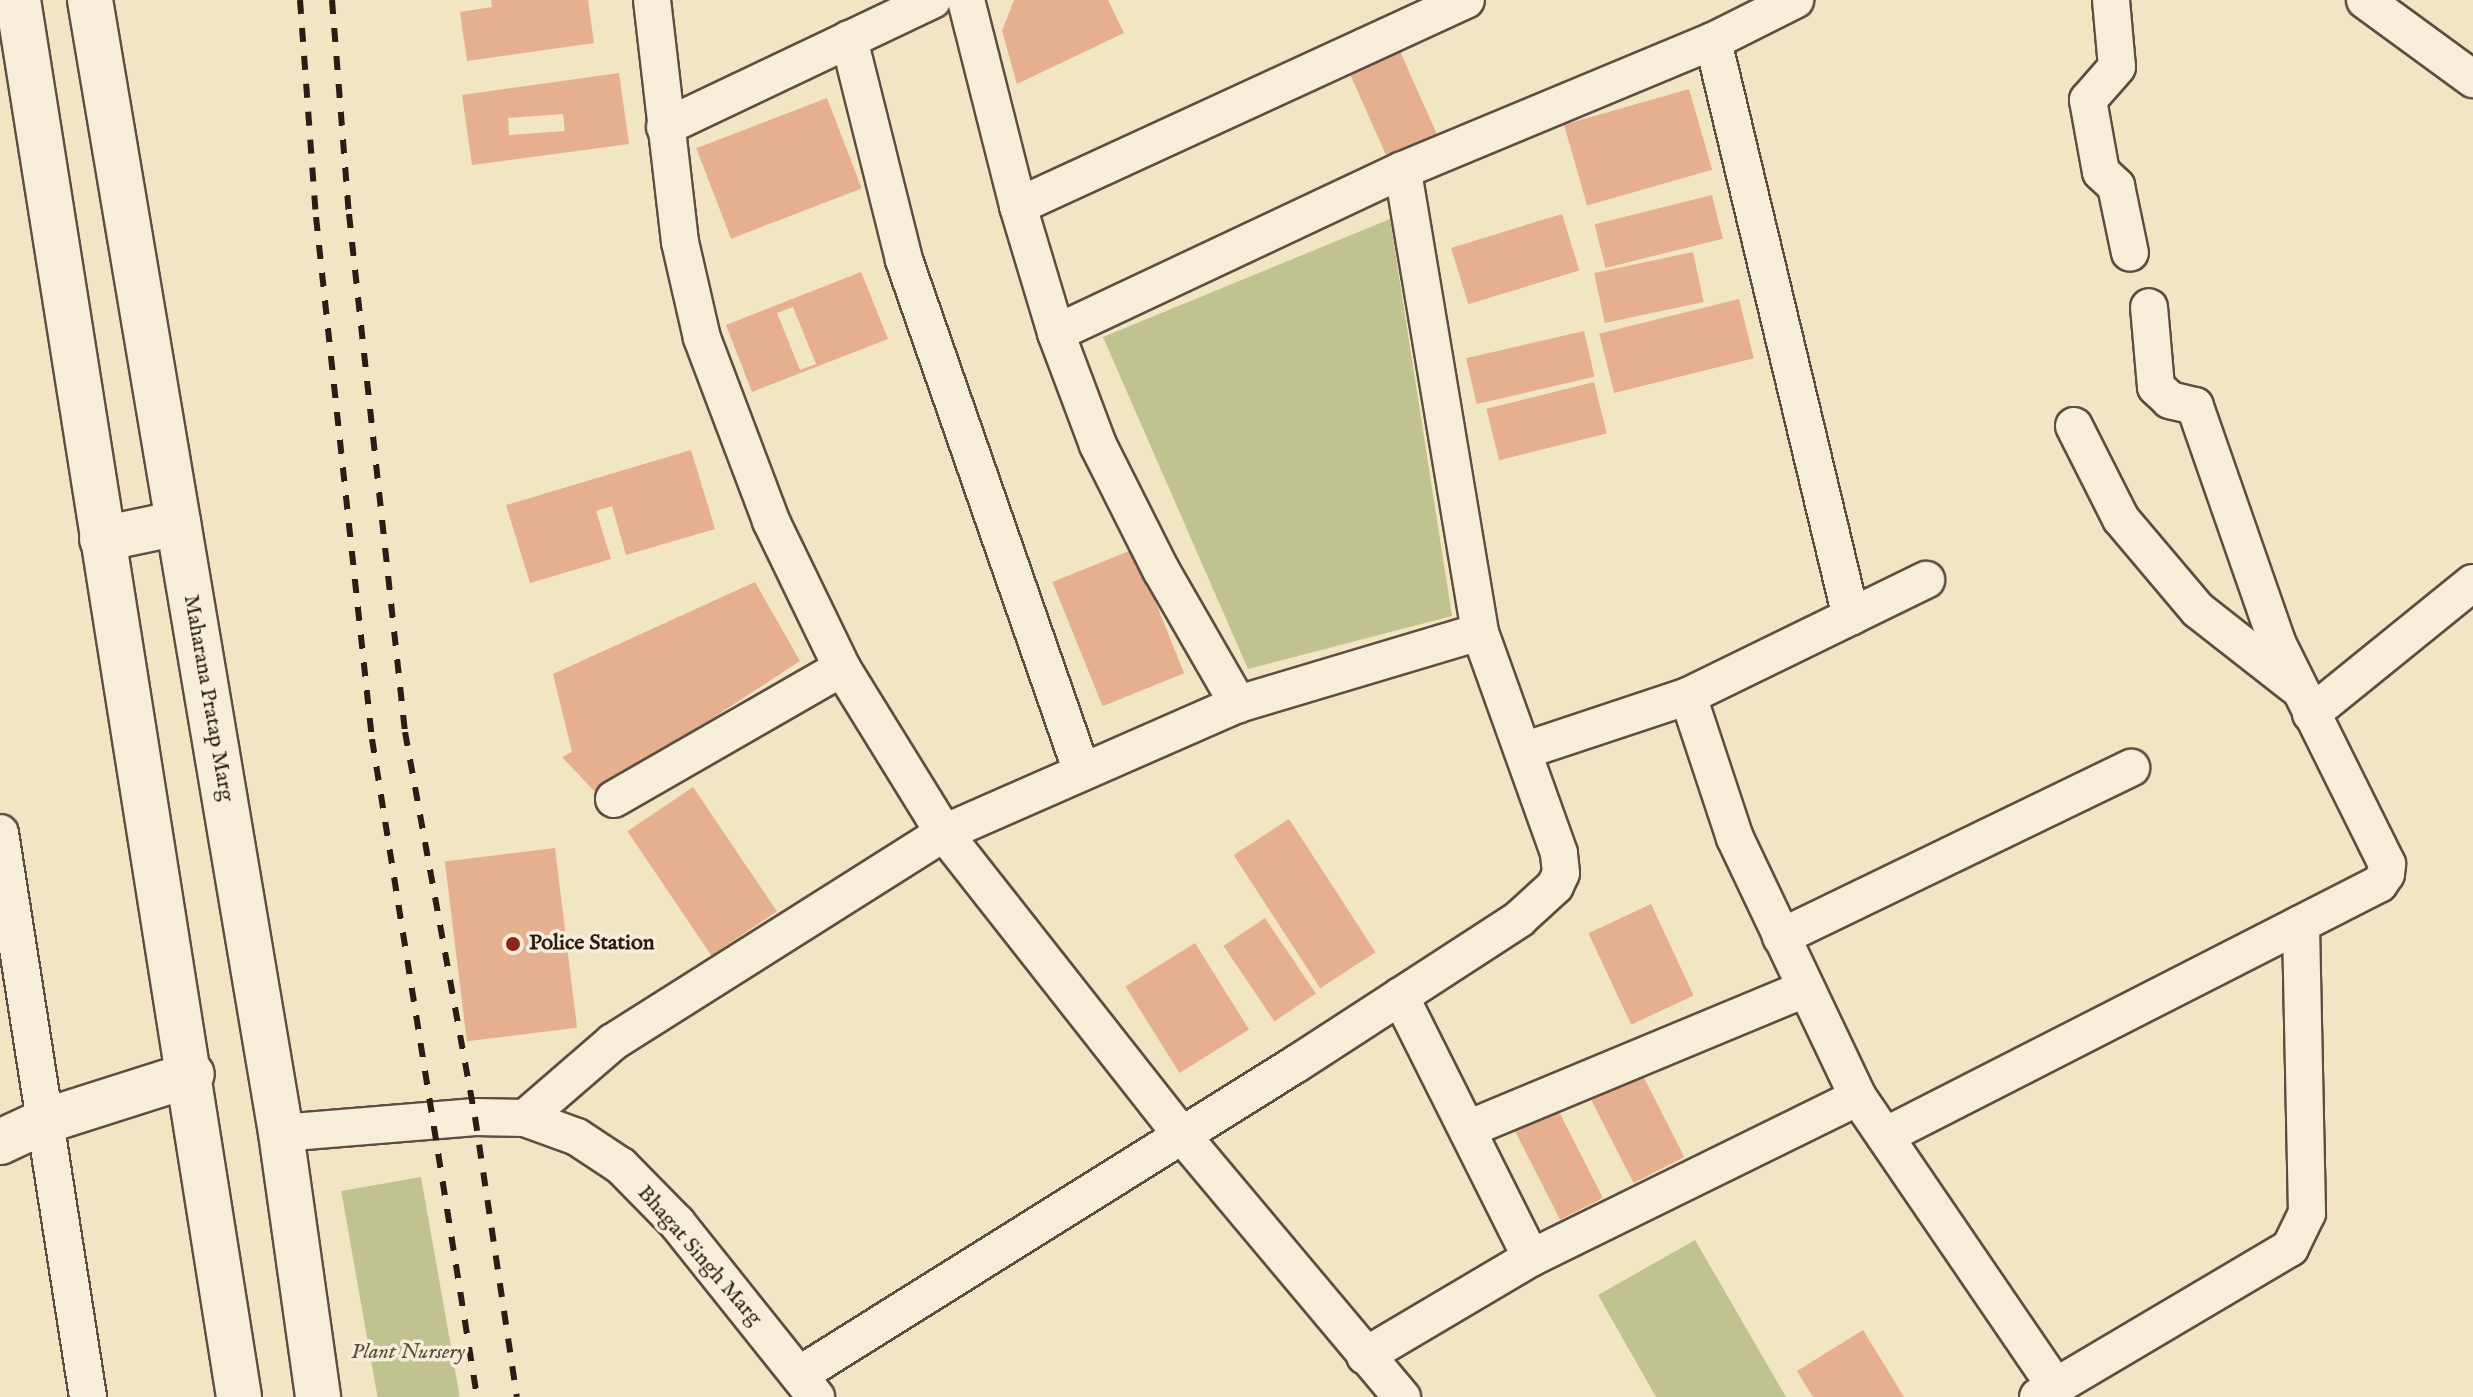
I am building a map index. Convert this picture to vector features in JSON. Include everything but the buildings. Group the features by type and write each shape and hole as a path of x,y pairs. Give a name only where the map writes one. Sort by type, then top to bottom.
{"main road":[{"path":"18,0 102,539 192,1074 239,1397"},
{"name":"Maharana Pratap Marg","path":"90,0 281,1133 318,1397"},
{"path":"102,539 178,523"},
{"path":"0,1142 45,1121 192,1074"}],"street":[{"path":"652,0 680,242 702,338 771,521 842,668 944,833 1181,1134 1402,1397"},
{"path":"665,127 932,0"},
{"path":"966,0 1018,206 1056,333 1098,445 1161,570 1238,704"},
{"path":"1018,206 1466,0"},
{"path":"1056,333 1403,170 1713,41 1795,0"},
{"path":"2111,0 2117,67 2088,100 2101,172 2116,186 2124,208 2130,253"},
{"path":"2365,0 2473,79"},
{"path":"849,39 904,260 1081,769"},
{"path":"1713,41 1851,617"},
{"path":"808,1386 1181,1134 1519,919 1555,886 1561,873 1559,853 1480,632 1403,170"},
{"path":"1885,1136 2379,884 2387,864 2277,642 2195,406 2170,400 2156,387 2149,307"},
{"path":"2074,426 2121,519 2198,610 2306,702"},
{"path":"1523,751 1688,696 1926,580"},
{"path":"2306,702 2473,583"},
{"path":"525,1118 613,1042 944,833 1081,769 1238,704 1480,632"},
{"path":"614,799 842,668"},
{"path":"1688,696 1735,838 1858,1097 2047,1392 2290,1248 2307,1213 2301,924"},
{"path":"1781,937 2131,768"},
{"path":"0,833 88,1397"},
{"path":"1468,1129 1805,989"},
{"path":"1400,996 1531,1258"},
{"path":"1365,1356 1531,1258 1858,1097"},
{"name":"Bhagat Singh Marg","path":"281,1133 475,1117 525,1118 577,1137 621,1166 677,1223 808,1386"}],"green space":[{"path":"1390,219 1452,616 1248,669 1103,337"},
{"name":"Plant Nursery","path":"421,1177 460,1397 378,1397 341,1191"},
{"path":"1695,1240 1786,1397 1656,1397 1598,1295"}],"railway":[{"path":"300,0 316,217 372,739 477,1397"},
{"path":"332,0 349,214 405,732 475,1117 517,1397"}],"place":[{"name":"Police Station","path":"513,944"}]}
